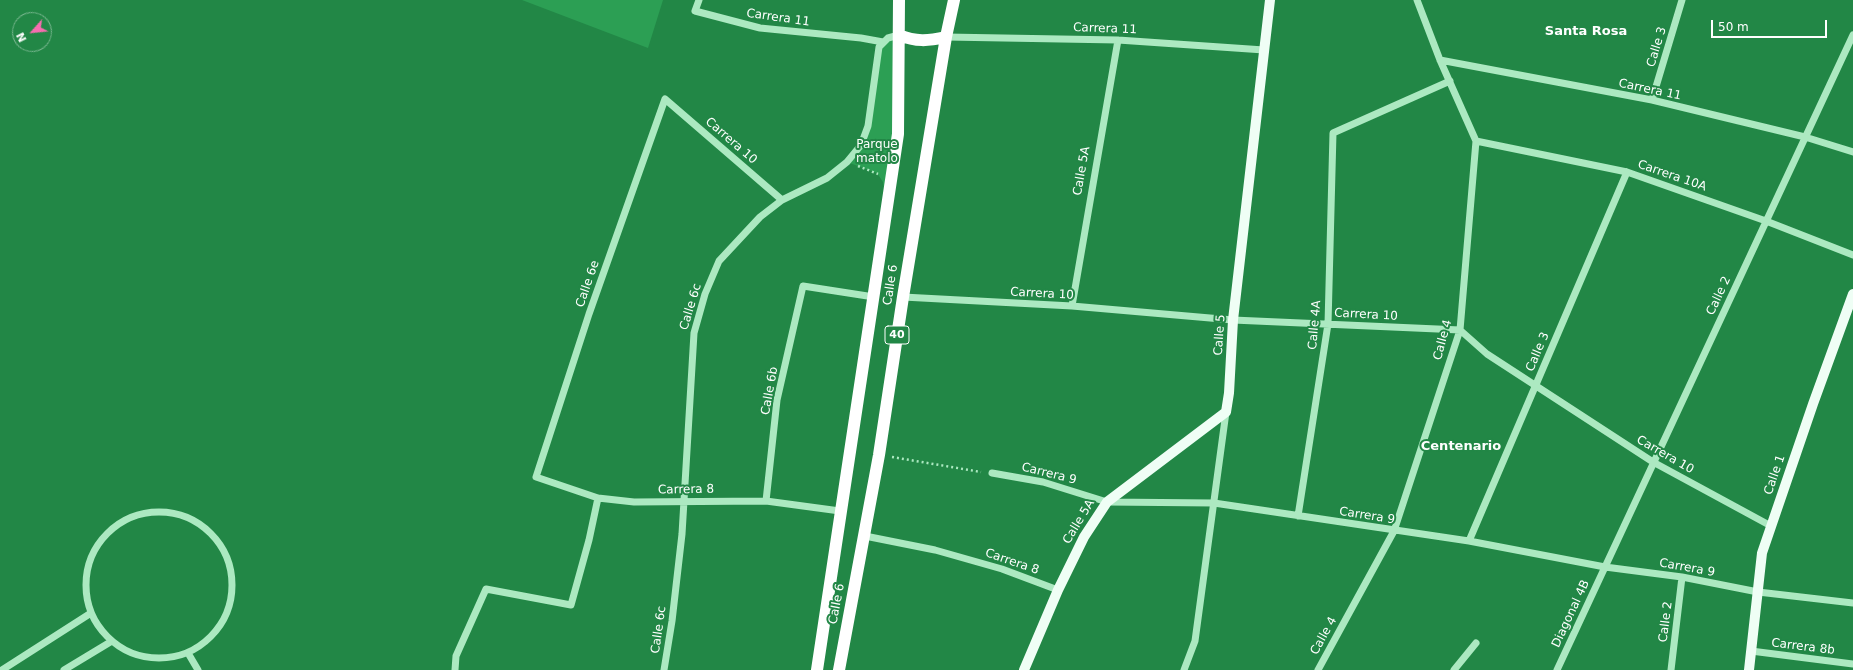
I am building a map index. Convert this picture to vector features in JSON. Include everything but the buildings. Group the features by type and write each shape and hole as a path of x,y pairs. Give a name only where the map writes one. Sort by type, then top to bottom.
{"highway":[{"name":"Calle 6","path":"817,670 898,134 900,0"},
{"name":"Calle 6","path":"838,670 865,536 946,37 954,0"},
{"path":"899,35 922,41 946,37"}],"main road":[{"name":"Calle 5","path":"1226,412 1229,393 1234,320 1261,92 1270,0"},
{"name":"Calle 1","path":"1749,670 1762,553 1813,404 1853,294"},
{"name":"Calle 5A","path":"1024,670 1058,590 1084,536 1107,502 1226,412"}],"street":[{"name":"Carrera 11","path":"699,0 695,11 760,28 861,38 883,42"},
{"name":"Calle 4","path":"1318,670 1394,531 1460,330 1476,142 1440,60 1417,0"},
{"name":"Calle 3","path":"1652,100 1682,0"},
{"path":"883,42 888,38 899,35"},
{"name":"Calle 2","path":"1604,567 1853,35"},
{"name":"Carrera 11","path":"946,37 1118,40 1264,50"},
{"name":"Calle 5A","path":"1072,306 1118,40"},
{"name":"Calle 6c","path":"664,670 672,621 684,501 694,333 705,294 719,261 760,217 782,200 827,178 847,162 861,145 868,126 879,47 883,42"},
{"name":"Carrera 11","path":"1440,60 1652,100 1805,138 1853,152"},
{"name":"Calle 4A","path":"1298,516 1328,324 1333,133 1450,81"},
{"name":"Carrera 10","path":"665,98 782,200"},
{"name":"Calle 6e","path":"536,477 590,314 665,98"},
{"name":"Carrera 10A","path":"1476,142 1627,172 1766,221 1853,255"},
{"name":"Calle 3","path":"1468,541 1627,172"},
{"name":"Calle 6b","path":"766,501 777,400 804,286 874,298"},
{"name":"Carrera 10","path":"903,297 1072,306 1234,320 1460,330 1487,354 1653,462 1771,526"},
{"name":"Calle 5","path":"1184,670 1194,641 1226,412"},
{"name":"Carrera 9","path":"992,473 1043,482 1107,502 1214,503 1468,541 1604,567 1682,577 1758,592 1853,603"},
{"name":"Carrera 8","path":"536,477 598,498 634,502 766,501 840,511"},
{"path":"455,670 456,656 486,589 571,605 589,540 598,498"},
{"path":"150,511 177,513 201,525 220,544 230,568 232,594 224,620 208,641 188,653 166,659 142,657 112,641 102,632 91,613 85,583 90,557 104,535 125,519 150,511"},
{"name":"Carrera 8","path":"865,536 935,550 1002,569 1058,590"},
{"name":"Diagonal 4B","path":"1557,670 1604,567"},
{"name":"Calle 2","path":"1671,670 1682,577"},
{"path":"2,670 91,613"},
{"path":"64,670 112,641"},
{"path":"1454,670 1476,643"},
{"name":"Carrera 8b","path":"1751,651 1853,664"},
{"path":"188,653 198,670"}],"path":[{"path":"847,162 877,172 880,177"},
{"path":"879,455 992,473"}],"green space":[{"path":"522,0 663,0 648,48"},
{"name":"Parque matolo","path":"899,35 887,211 883,182 877,173 847,162 861,145 879,47"}],"district":[{"name":"Santa Rosa","path":"1586,32"},
{"name":"Centenario","path":"1461,447"}]}
